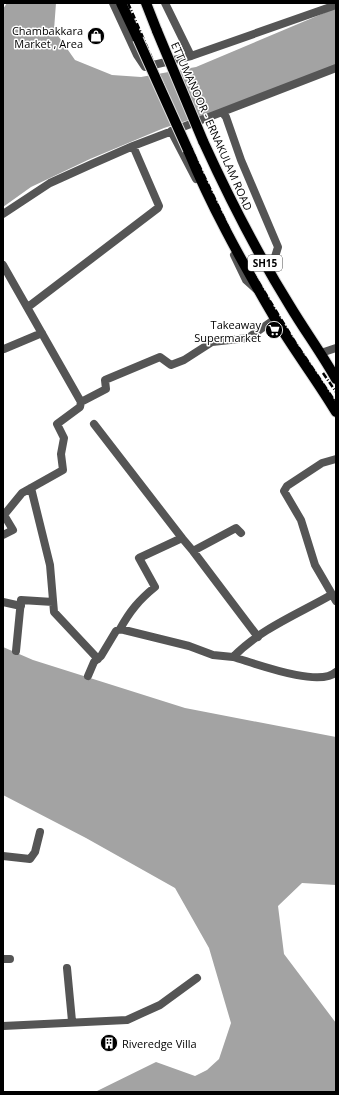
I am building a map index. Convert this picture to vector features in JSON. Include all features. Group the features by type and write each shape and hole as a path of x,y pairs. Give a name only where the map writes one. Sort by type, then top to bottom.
{"main road":[{"path":"121,3 188,150 207,196 232,245 275,319 336,412"},
{"name":"ETTUMANOOR - ERNAKULAM ROAD","path":"146,3 203,141 226,192 270,273 290,307 321,353 336,380"},
{"path":"322,390 336,380"}],"street":[{"path":"113,3 136,55 145,67 192,56 336,5"},
{"path":"165,3 192,56"},
{"path":"3,214 50,183 133,146 336,68"},
{"path":"222,112 226,117 241,160 278,247 270,273"},
{"path":"171,131 246,280 261,293"},
{"path":"28,307 158,208 159,206 133,146"},
{"path":"3,265 81,402"},
{"path":"3,535 13,530 4,514 22,493 63,470 61,454 64,438 57,424 80,407 81,402 106,389 106,380 160,357 171,365 184,360 212,342 248,338 275,319"},
{"path":"4,348 42,333"},
{"path":"321,353 336,348"},
{"path":"94,424 258,636"},
{"path":"233,657 258,636 334,598 315,565 301,520 284,492 287,486 322,463 336,459"},
{"path":"31,488 50,565 54,612 98,659"},
{"path":"193,551 236,528 242,533"},
{"path":"88,676 90,669 116,631 120,629 130,611 139,600 155,587 139,558 182,538"},
{"path":"16,651 21,600 53,602"},
{"path":"3,602 21,606"},
{"path":"120,629 189,646 213,655 233,657 286,673 326,677 336,672"},
{"path":"3,856 30,859 35,852 40,832"},
{"path":"67,968 72,1021"},
{"path":"3,1026 72,1021 127,1020 160,1005 197,978"}],"shaded area":[{"path":"7,3 56,3 54,30 75,60 112,75 141,77 196,67 336,8 336,65 214,112 164,128 90,159 31,187 3,207 3,9"},
{"path":"3,647 33,660 185,708 336,737 336,885 302,883 278,906 284,954 336,1023 336,1092 95,1092 156,1062 195,1076 207,1070 219,1059 231,1023 209,948 175,888 86,838 3,795"}],"railway":[{"path":"128,3 190,146 239,250 295,342 336,403"},
{"path":"323,373 336,392"}],"place":[{"name":"Chambakkara Market , Area","path":"96,36"},
{"name":"Takeaway Supermarket","path":"274,330"},
{"name":"Riveredge Villa","path":"109,1043"}]}
